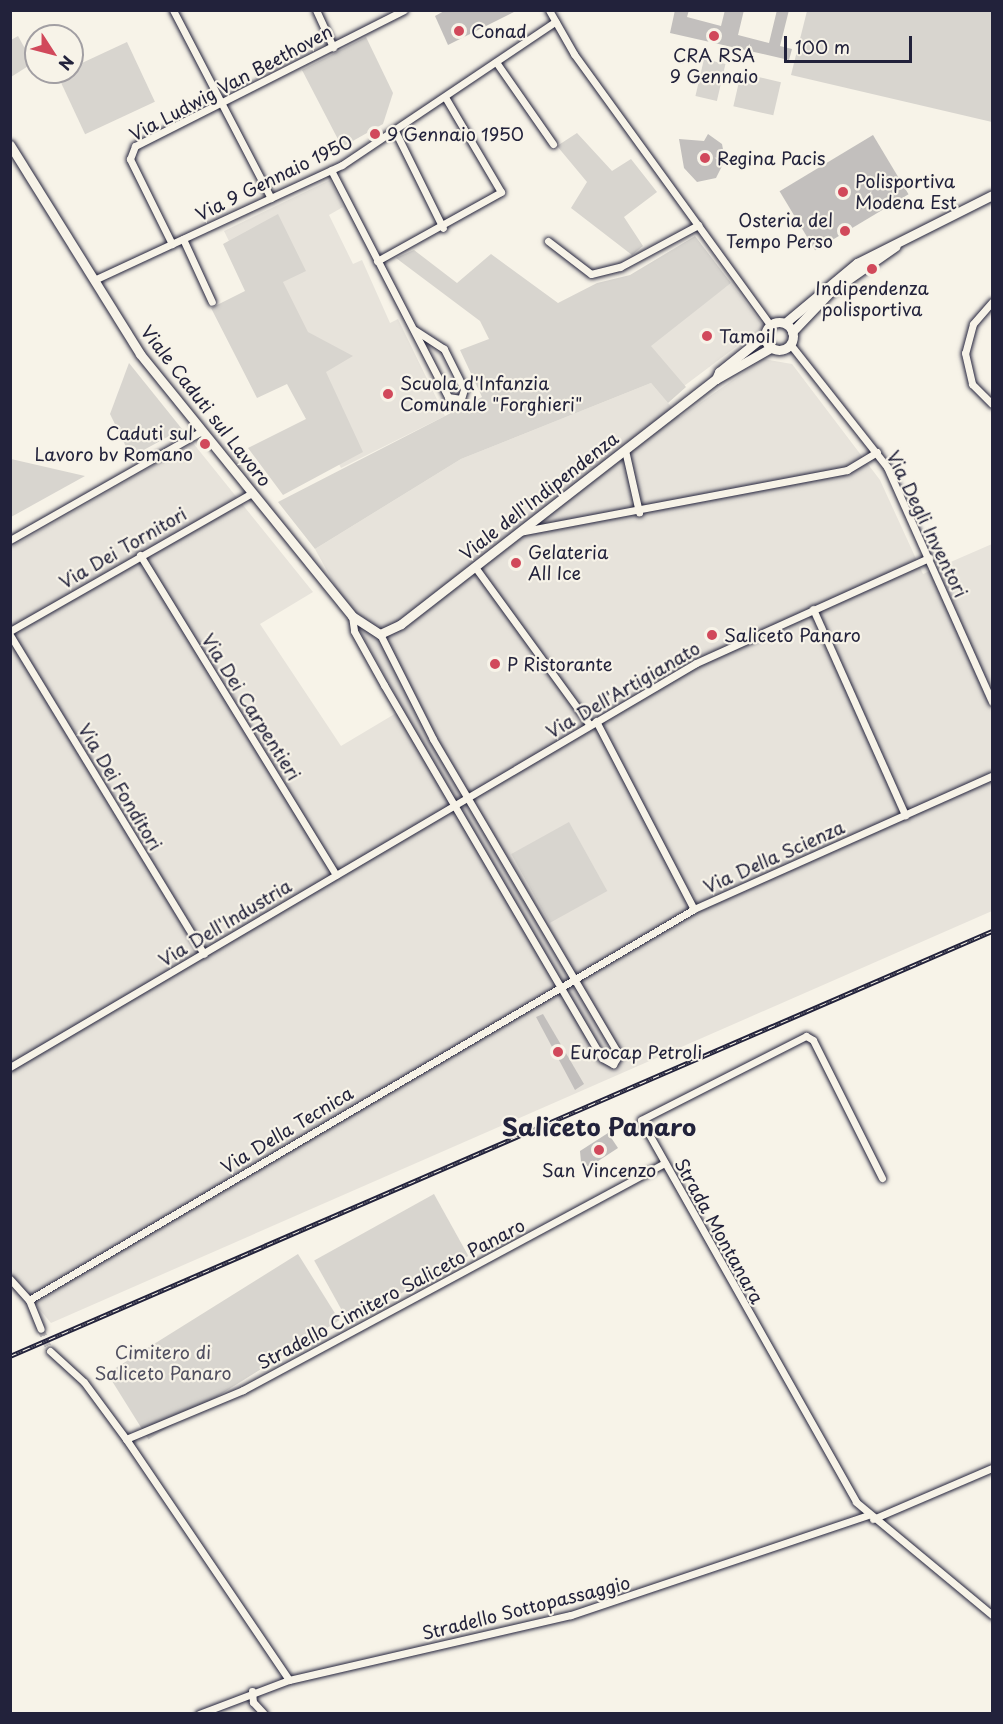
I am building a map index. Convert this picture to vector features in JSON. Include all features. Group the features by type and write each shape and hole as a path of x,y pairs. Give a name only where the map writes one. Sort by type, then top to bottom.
{"street":[{"path":"173,10 272,198"},
{"path":"316,10 333,46"},
{"name":"Via Ludwig Van Beethoven","path":"172,244 129,159 131,150 333,46 389,14 404,10"},
{"path":"549,10 555,22 770,325"},
{"name":"Via 9 Gennaio 1950","path":"94,280 331,170 395,131 555,22"},
{"path":"496,62 553,144"},
{"path":"377,261 443,228 501,192 445,97"},
{"path":"395,131 443,228"},
{"name":"Viale Caduti sul Lavoro","path":"11,147 140,354 352,616 379,676 602,1058 613,1064 619,1060 467,797 380,634 352,616"},
{"path":"331,170 448,397 461,399 464,389 444,349 415,330"},
{"path":"770,325 785,323 857,263 920,228 993,195"},
{"path":"549,241 591,274 620,267 698,225"},
{"path":"770,325 765,335 772,348 790,344 792,332 830,292 920,228"},
{"name":"Via 9 Gennaio 1950","path":"183,239 212,302"},
{"path":"993,302 973,324 965,353 972,384 993,405"},
{"path":"785,323 792,332"},
{"name":"Viale dell'Indipendenza","path":"716,379 719,372 765,335"},
{"name":"Via Degli Inventori","path":"790,344 877,452 929,558 993,702"},
{"name":"Viale dell'Indipendenza","path":"380,634 401,624 716,379 772,348"},
{"path":"10,540 202,431"},
{"path":"625,450 639,512"},
{"path":"519,532 639,512 847,470 877,452"},
{"name":"Via Dei Tornitori","path":"10,633 140,555 252,493"},
{"name":"Via Dei Carpentieri","path":"140,555 336,875"},
{"name":"Via Dell'Artigianato","path":"467,797 696,663 929,558"},
{"path":"475,567 593,723 694,909"},
{"path":"813,609 904,815"},
{"name":"Via Dei Fonditori","path":"10,633 204,954"},
{"name":"Via Della Scienza","path":"573,977 694,909 993,776"},
{"path":"455,804 467,797"},
{"name":"Via Dell'Industria","path":"10,1067 455,804"},
{"path":"560,985 573,977"},
{"name":"Via Della Tecnica","path":"29,1300 560,985"},
{"name":"Strada Montanara","path":"882,1178 813,1040 806,1036 641,1120 836,1474 871,1517 993,1615"},
{"name":"Stradello Cimitero Saliceto Panaro","path":"126,1439 243,1390 665,1163"},
{"path":"10,1279 29,1300 41,1329"},
{"path":"50,1351 84,1382 126,1439 289,1680"},
{"name":"Stradello Sottopassaggio","path":"199,1713 252,1691 289,1680 581,1612 871,1517 993,1468"},
{"path":"252,1691 253,1702 264,1713"}],"shaded area":[{"path":"330,180 343,207 329,215 353,264 362,260 390,323 398,319 445,416 341,468 224,231"},
{"name":"Tamoil","path":"731,283 763,326 682,388 650,344"},
{"path":"763,359 792,364 880,480 923,574 992,544 992,911 51,1323 11,1275 10,548 193,443 313,592 260,624 341,746 403,709 315,549 461,459 651,383 680,417"}],"green space":[{"path":"807,11 992,11 992,122 791,75"},
{"path":"18,36 24,47 24,69 11,77 11,40"},
{"path":"366,37 393,93 383,124 342,147 302,70"},
{"path":"127,42 155,102 85,134 62,84 84,84 84,62"},
{"path":"704,59 725,64 717,101 695,96"},
{"path":"741,73 781,82 773,115 733,106"},
{"path":"577,133 612,171 631,159 657,192 624,217 643,246 632,255 571,208 587,182 557,146"},
{"path":"278,214 306,271 283,282 308,332 353,356 326,372 363,452 283,495 248,448 306,419 287,384 257,398 211,308 245,291 223,244"},
{"path":"695,236 731,283 651,346 686,387 668,403 651,383 461,459 315,549 278,502 482,397 460,350 489,339 480,321 396,258 414,250 457,283 491,254 558,303 597,283 630,275"},
{"path":"129,363 182,429 131,457 110,414"},
{"path":"11,459 85,476 11,517"},
{"path":"569,822 607,891 550,923 511,854"},
{"path":"434,1194 468,1256 349,1323 314,1260"},
{"name":"Cimitero di Saliceto Panaro","path":"298,1254 339,1320 149,1439 107,1373"}],"building":[{"name":"Conad","path":"446,10 518,10 448,45 435,16"},
{"name":"CRA RSA 9 Gennaio","path":"675,10 689,10 687,17 721,26 725,10 744,10 738,35 769,43 777,10 789,10 780,46 792,49 789,60 670,33"},
{"name":"Regina Pacis","path":"708,134 722,144 725,160 716,178 697,182 684,168 679,139 704,141"},
{"name":"Polisportiva Modena Est","path":"873,135 909,194 815,250 780,191"},
{"name":"Eurocap Petroli","path":"543,1014 584,1084 575,1090 536,1017"},
{"name":"San Vincenzo","path":"608,1133 618,1148 589,1167 581,1162 580,1151"}],"tunnel":[{"path":"41,1329 50,1351"}],"railway":[{"path":"10,1356 992,931"}],"place":[{"name":"Conad","path":"459,31"},
{"name":"CRA RSA 9 Gennaio","path":"714,36"},
{"name":"9 Gennaio 1950","path":"375,134"},
{"name":"Regina Pacis","path":"705,158"},
{"name":"Polisportiva Modena Est","path":"843,192"},
{"name":"Osteria del Tempo Perso","path":"845,231"},
{"name":"Indipendenza polisportiva","path":"872,269"},
{"name":"Tamoil","path":"707,336"},
{"name":"Scuola d'Infanzia Comunale \"Forghieri\"","path":"388,394"},
{"name":"Caduti sul Lavoro bv Romano","path":"205,444"},
{"name":"Gelateria All Ice","path":"516,563"},
{"name":"Saliceto Panaro","path":"712,635"},
{"name":"P Ristorante","path":"495,664"},
{"name":"Eurocap Petroli","path":"558,1052"},
{"name":"San Vincenzo","path":"599,1150"}],"district":[{"name":"Saliceto Panaro","path":"599,1127"}]}
